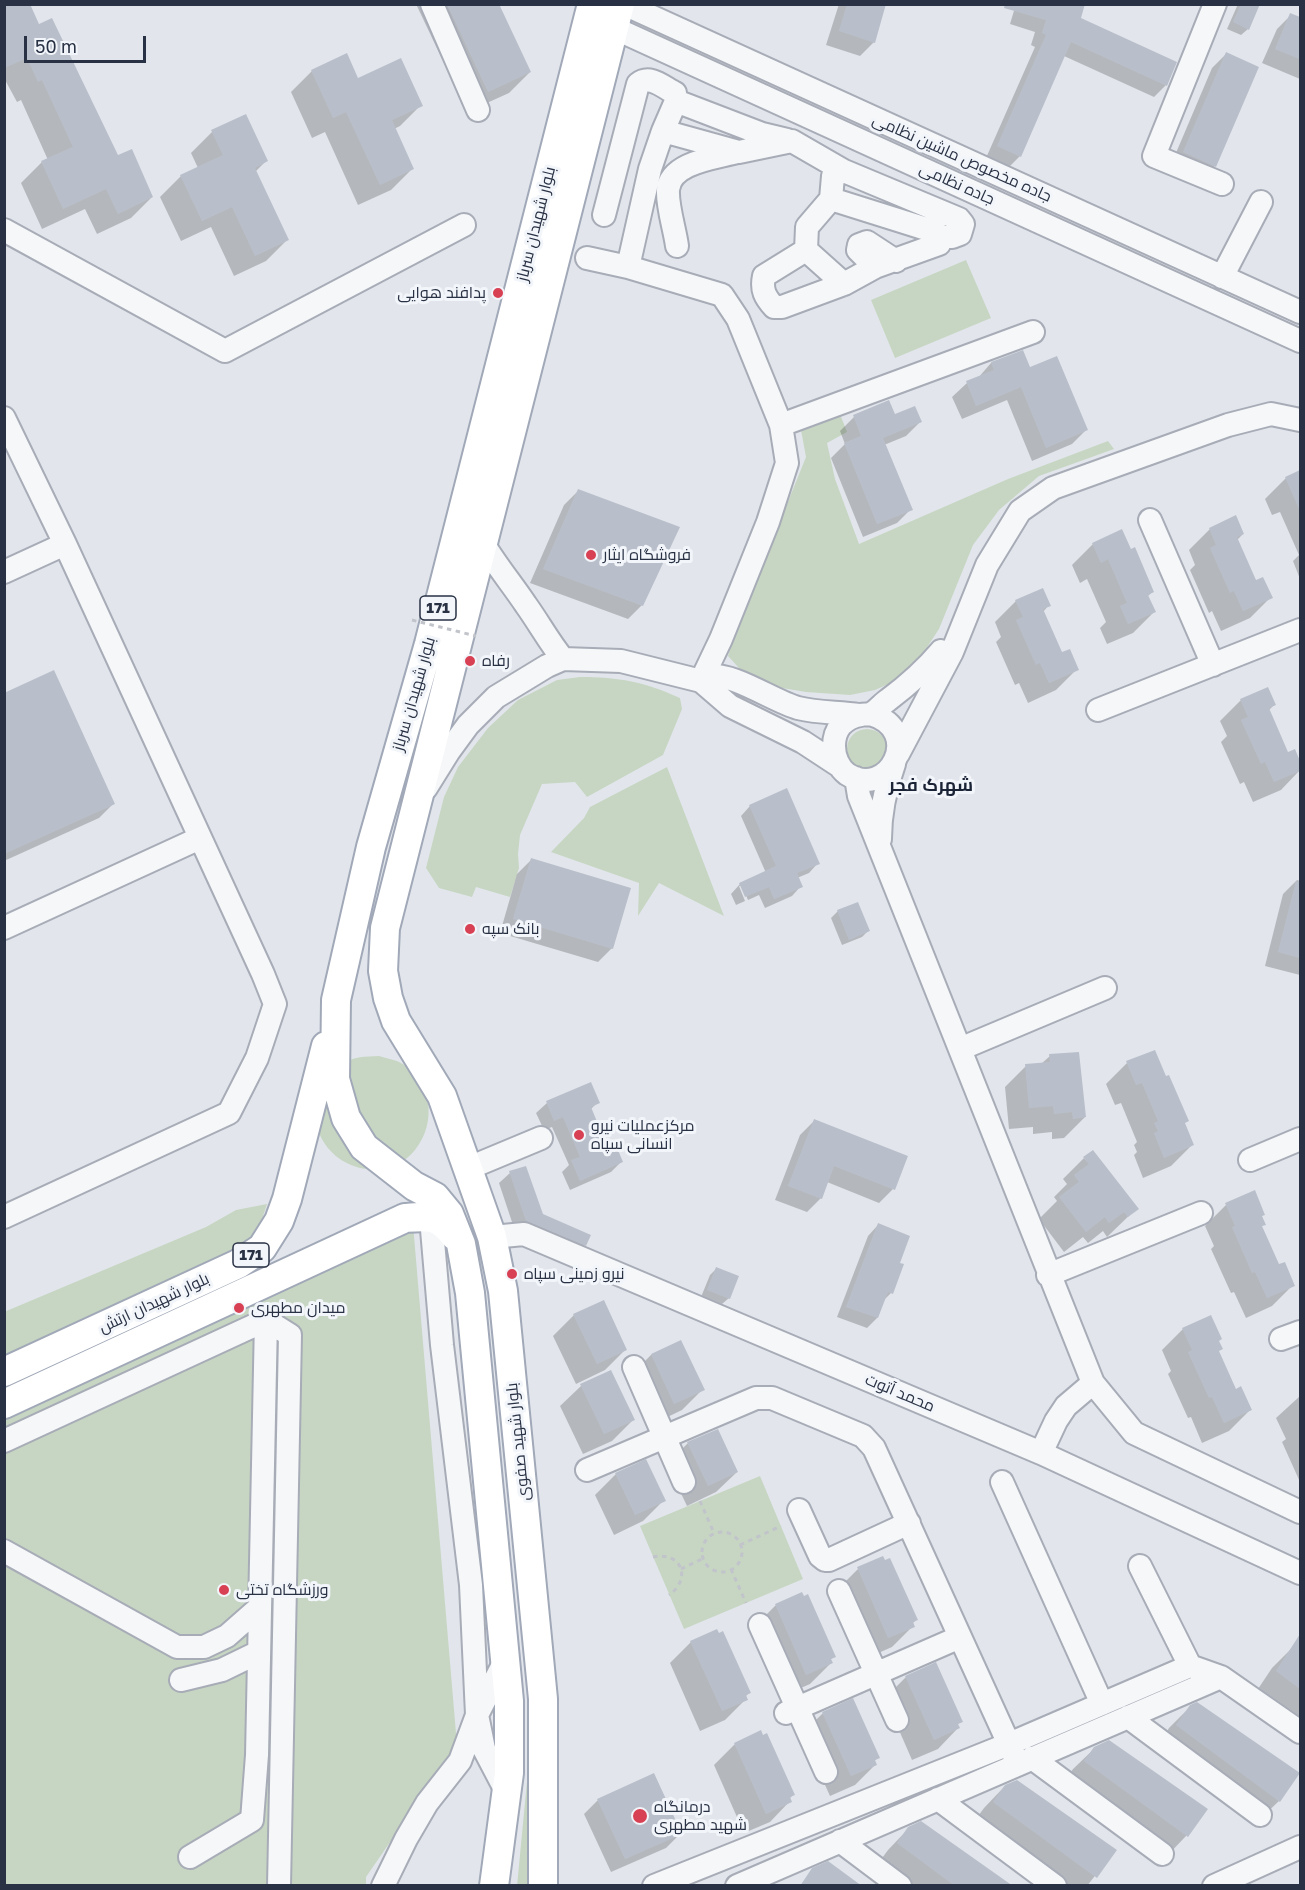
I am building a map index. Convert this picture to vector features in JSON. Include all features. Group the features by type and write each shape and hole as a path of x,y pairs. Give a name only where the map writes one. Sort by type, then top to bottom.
{"main road":[{"name":"بلوار شهیدان سرباز","path":"414,1185 364,1147 346,1118 335,1079 336,1000 371,847 429,644 592,4"},
{"name":"بلوار شهیدان سرباز","path":"396,1021 382,971 385,928 619,12"},
{"name":"بلوار شهیدان ارتش","path":"4,1372 238,1264 262,1248 279,1221 287,1199 336,1000"},
{"name":"بلوار شهید صفوی","path":"396,1021 442,1096 492,1237 503,1291 543,1699 543,1886"},
{"name":"بلوار شهید صفوی","path":"414,1185 435,1197 449,1214 462,1244 470,1293 509,1701 509,1773 494,1886"},
{"name":"بلوار شهیدان ارتش","path":"4,1404 405,1218 426,1216 431,1218"},
{"path":"431,1218 444,1222 462,1244"}],"street":[{"path":"432,4 478,110"},
{"path":"1215,4 1154,156 1222,184"},
{"name":"جاده مخصوص ماشین نظامی","path":"619,12 1300,312"},
{"name":"جاده نظامی","path":"619,12 1300,341"},
{"path":"604,215 638,84 649,79 675,93 676,101 650,169 628,267"},
{"path":"676,101 762,134 792,141 844,171 959,219 963,224 960,234 940,237"},
{"path":"663,131 739,152"},
{"path":"677,246 668,191 672,177 686,167 739,152 792,141"},
{"path":"806,250 807,227 831,199 833,176 844,171"},
{"path":"806,250 764,276 762,287 767,299 774,307 782,307 844,284 886,264 939,244 940,237 936,232 831,199"},
{"path":"1222,277 1261,202"},
{"path":"4,230 225,351 464,225"},
{"path":"806,250 844,284"},
{"path":"587,258 628,267 722,295 738,319 781,425 787,464 764,533 721,639 701,681"},
{"path":"781,425 1033,332"},
{"path":"416,808 449,751 468,725 495,697 563,659 621,661 701,681 730,706 803,742 847,771 866,780 878,778 887,772 896,759 952,652 987,565 1020,511 1053,488 1228,424 1271,414 1300,420"},
{"path":"4,418 65,544 275,1004 257,1058 229,1113 4,1217"},
{"path":"1150,520 1213,664"},
{"path":"483,543 495,565 525,602 549,642 563,659"},
{"path":"4,572 65,544"},
{"path":"961,627 924,672 865,714 850,718 842,725 833,744 834,755 847,771 879,843 1048,1275 1093,1383 1134,1433 1300,1512"},
{"path":"1098,710 1300,630"},
{"path":"701,681 709,676 728,678 795,707 816,712 865,714 880,717 889,723 899,743 885,790 880,818 879,843"},
{"path":"4,928 200,838"},
{"path":"960,1049 1105,988"},
{"path":"469,1168 541,1138"},
{"path":"1250,1160 1300,1139"},
{"path":"1048,1275 1201,1214"},
{"path":"431,1218 442,1346 471,1584 477,1715 483,1749 506,1791"},
{"name":"محمد آتوت","path":"492,1237 524,1234 1041,1453 1300,1573"},
{"path":"4,1441 266,1320"},
{"path":"190,1857 252,1820 257,1755 266,1320"},
{"path":"266,1320 290,1335 279,1886"},
{"path":"634,1367 684,1482"},
{"path":"1041,1453 1066,1406 1093,1383"},
{"path":"587,1470 756,1398 772,1398 863,1436 874,1448 960,1636 1020,1755 1162,1854"},
{"path":"1002,1482 1102,1704"},
{"path":"799,1510 820,1556 825,1560 909,1523"},
{"path":"4,1551 177,1647 204,1647 227,1636 260,1607"},
{"path":"1140,1566 1190,1666"},
{"path":"839,1591 897,1720"},
{"path":"760,1625 792,1710 826,1772"},
{"path":"792,1710 960,1636"},
{"path":"181,1680 222,1670 259,1652"},
{"path":"383,1886 405,1831 460,1761 477,1715 505,1661"},
{"path":"741,1885 938,1799 1020,1755 1102,1704 1190,1666 1221,1677 1300,1732"},
{"path":"654,1886 1128,1717 1221,1677"},
{"path":"1128,1717 1260,1815"},
{"path":"938,1799 1055,1886"},
{"path":"840,1841 900,1886"},
{"path":"1214,1886 1300,1846"}],"path":[{"path":"412,620 476,636"},
{"path":"700,1501 714,1533"},
{"path":"740,1545 781,1526"},
{"path":"727,1532 737,1539 740,1545 741,1558 738,1564 731,1569 714,1570 708,1566 704,1558 702,1548 714,1533 727,1532"},
{"path":"653,1557 667,1556 678,1563 681,1569 682,1582 669,1595"},
{"path":"681,1569 704,1558"},
{"path":"731,1569 746,1603"}],"green space":[{"path":"966,260 991,318 895,358 871,300"},
{"path":"840,414 847,432 827,443 835,479 859,544 1008,479 1108,441 1114,449 1039,476 999,510 973,545 939,629 920,658 893,682 875,690 850,695 782,688 739,668 728,656 735,633 806,457 801,430"},
{"path":"580,677 632,682 680,698 682,709 663,755 587,797 575,782 542,784 520,835 519,868 510,897 476,887 472,897 439,888 426,868 444,797 458,767 488,728 518,700 557,680"},
{"path":"867,729 881,735 887,749 881,763 867,769 853,763 847,749 853,735"},
{"path":"667,767 724,916 659,883 638,916 639,883 551,852 584,818 590,807"},
{"path":"379,1056 397,1061 409,1068 418,1078 428,1101 429,1114 422,1139 405,1160 393,1166 367,1169 354,1166 331,1152 318,1132 315,1115 335,1077 348,1061 360,1057"},
{"path":"267,1204 254,1244 5,1360 4,1312 206,1227 236,1210"},
{"name":"ورزشگاه تختی","path":"413,1224 457,1745 366,1877 366,1885 5,1885 4,1416"},
{"path":"760,1476 803,1579 684,1629 640,1526"},
{"path":"532,1729 529,1885 517,1886"}],"building":[{"path":"4,4 30,4 39,24 52,18 118,155 132,149 153,197 118,214 106,189 63,209 41,161 73,147 42,80 38,82 27,58 4,68"},
{"path":"447,4 499,4 531,72 488,92"},
{"path":"847,4 886,4 875,43 839,31"},
{"path":"1005,4 1085,4 1081,18 1177,62 1167,86 1071,42 1021,157 997,146 1046,35 1042,33 1046,20 1004,8"},
{"path":"1241,4 1260,4 1249,30 1233,22"},
{"path":"1290,13 1300,17 1300,59 1275,49"},
{"path":"1226,52 1259,67 1216,167 1183,152"},
{"path":"347,53 358,78 401,58 423,106 392,120 414,169 380,185 346,112 333,118 311,70"},
{"path":"246,114 268,161 255,168 289,240 255,256 232,207 202,221 180,175 223,155 211,130"},
{"path":"1023,350 1030,367 1057,356 1088,430 1046,448 1021,387 976,406 966,381 994,370 991,362"},
{"path":"889,400 895,414 915,406 922,422 883,438 913,510 877,524 844,443 861,436 853,415"},
{"path":"1300,470 1300,511 1285,477"},
{"path":"578,489 680,527 643,606 543,569"},
{"path":"1236,515 1244,534 1237,537 1256,580 1263,577 1273,598 1243,611 1234,591 1230,593 1210,548 1216,545 1209,528"},
{"path":"1122,529 1131,549 1135,547 1154,592 1148,595 1156,612 1128,624 1120,606 1127,603 1108,559 1101,563 1092,543"},
{"path":"1043,588 1051,606 1043,609 1062,652 1070,649 1079,670 1049,683 1040,663 1036,665 1016,620 1023,617 1015,600"},
{"path":"54,670 115,804 4,854 4,693"},
{"path":"1268,687 1276,705 1269,708 1288,752 1295,749 1300,761 1300,771 1274,782 1265,762 1261,764 1241,720 1248,717 1240,699"},
{"path":"787,788 820,864 797,873 803,887 774,899 769,887 745,897 739,883 776,866 749,805"},
{"path":"531,858 631,888 613,949 513,919"},
{"path":"1296,881 1300,882 1300,958 1278,952"},
{"path":"858,902 870,931 849,940 837,910"},
{"path":"1155,1050 1166,1076 1169,1075 1189,1121 1185,1123 1194,1145 1164,1158 1154,1133 1158,1131 1154,1123 1158,1121 1142,1083 1136,1085 1126,1061"},
{"path":"1079,1052 1086,1117 1073,1119 1072,1112 1054,1114 1053,1106 1029,1108 1025,1064 1050,1062 1049,1054"},
{"path":"591,1082 600,1103 591,1107 607,1146 615,1143 623,1162 580,1181 571,1160 580,1157 563,1117 554,1121 546,1101"},
{"path":"814,1119 908,1156 895,1190 834,1166 822,1199 788,1186"},
{"path":"1093,1150 1139,1209 1128,1217 1124,1212 1109,1223 1105,1217 1086,1232 1059,1197 1079,1182 1074,1175 1089,1164 1083,1157"},
{"path":"526,1166 543,1214 591,1235 586,1246 526,1221 509,1171"},
{"path":"1255,1190 1265,1215 1262,1216 1266,1225 1262,1226 1279,1264 1285,1262 1295,1286 1267,1298 1255,1272 1252,1273 1232,1227 1235,1226 1225,1203"},
{"path":"878,1223 910,1236 900,1263 904,1264 893,1294 888,1292 878,1318 846,1307"},
{"path":"716,1267 739,1276 730,1299 707,1290"},
{"path":"604,1300 627,1350 597,1364 573,1314"},
{"path":"1211,1315 1222,1339 1219,1341 1223,1349 1219,1351 1236,1389 1241,1386 1252,1410 1224,1423 1212,1397 1209,1398 1188,1352 1192,1350 1182,1328"},
{"path":"681,1340 705,1390 674,1404 651,1354"},
{"path":"611,1370 635,1420 604,1434 580,1384"},
{"path":"718,1429 738,1472 708,1486 687,1442"},
{"path":"646,1459 666,1501 635,1515 615,1473"},
{"path":"883,1556 885,1560 890,1558 918,1620 913,1622 915,1627 888,1638 857,1567"},
{"path":"802,1592 804,1596 808,1594 836,1657 831,1659 833,1663 806,1675 775,1604"},
{"path":"717,1629 719,1633 723,1631 751,1693 746,1695 748,1700 722,1711 690,1641"},
{"path":"1300,1634 1300,1689 1276,1671"},
{"path":"936,1662 963,1722 958,1724 960,1728 934,1740 905,1676"},
{"path":"853,1698 880,1758 875,1760 877,1765 851,1776 822,1712"},
{"path":"1197,1702 1300,1773 1280,1802 1176,1725 1190,1705"},
{"path":"761,1730 763,1735 767,1733 795,1795 790,1797 792,1802 766,1814 734,1743"},
{"path":"1109,1740 1208,1809 1188,1837 1084,1761 1094,1747"},
{"name":"درمانگاه شهید مطهری","path":"654,1773 682,1834 625,1859 597,1799"},
{"path":"1017,1780 1117,1850 1097,1878 993,1802 1005,1785"},
{"path":"921,1821 1013,1886 955,1886 897,1843 908,1827"},
{"path":"828,1861 862,1886 800,1886 812,1868"}],"place":[{"name":"پدافند هوایی","path":"498,293"},
{"name":"فروشگاه ایثار","path":"591,555"},
{"name":"رفاه","path":"470,661"},
{"name":"بانک سپه","path":"470,929"},
{"name":"مرکزعملیات نیرو انسانی سپاه","path":"579,1135"},
{"name":"نیرو زمینی سپاه","path":"512,1274"},
{"name":"میدان مطهری","path":"239,1308"},
{"name":"ورزشگاه تختی","path":"224,1590"},
{"name":"درمانگاه شهید مطهری","path":"640,1816"}],"district":[{"name":"شهرک فجر","path":"931,785"}]}
